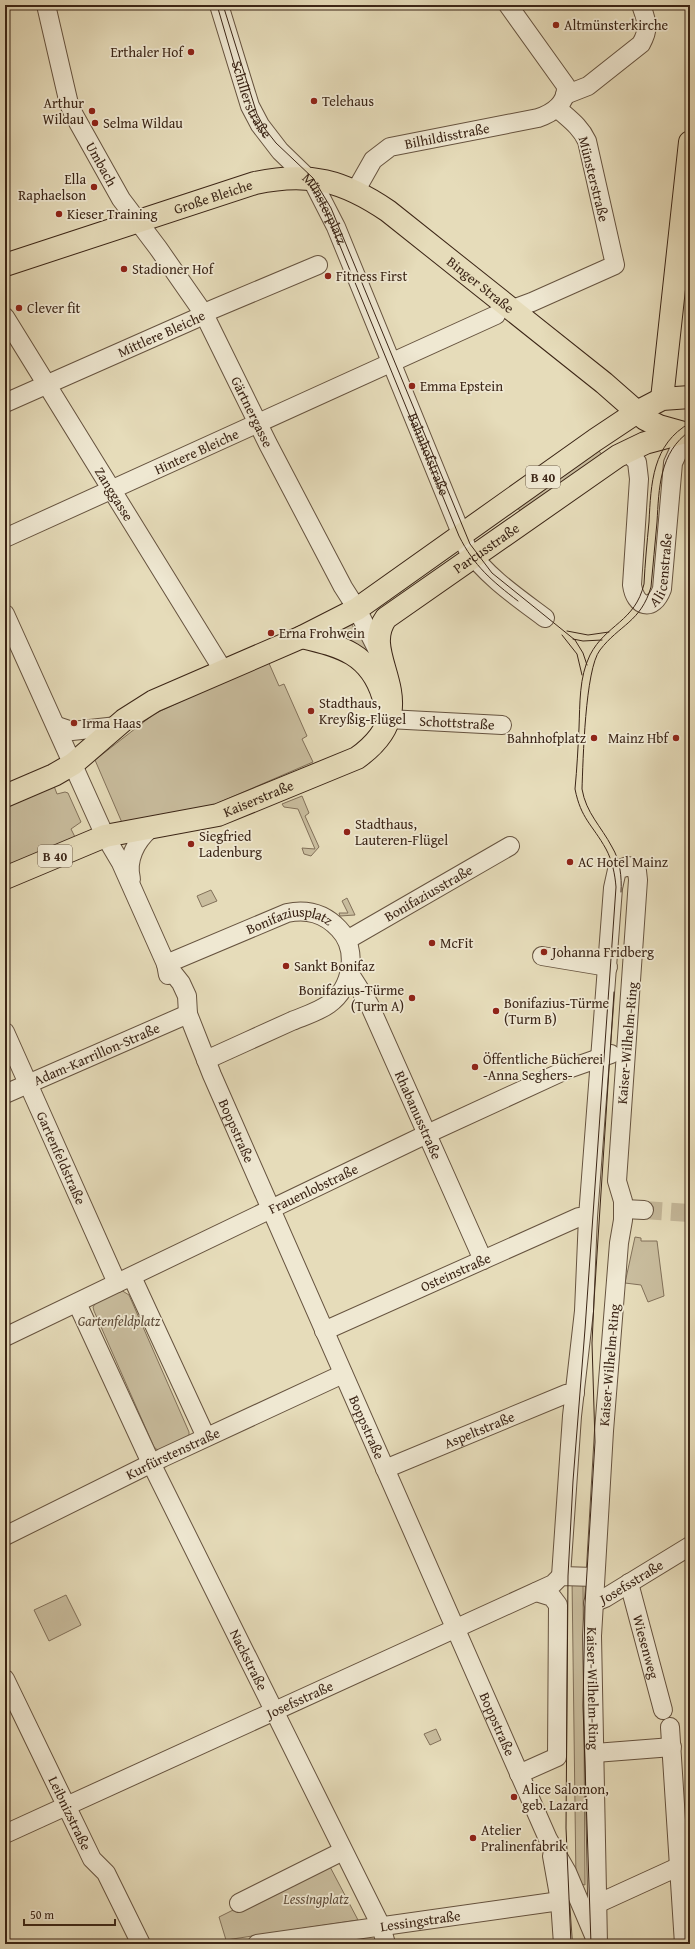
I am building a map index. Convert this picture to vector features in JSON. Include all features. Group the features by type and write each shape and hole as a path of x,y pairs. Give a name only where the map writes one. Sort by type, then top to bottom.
{"main road":[{"path":"690,142 662,399 690,398"},
{"name":"Große Bleiche","path":"5,264 256,183 281,178 309,178"},
{"name":"Münsterplatz","path":"309,178 335,182 356,190"},
{"name":"Binger Straße","path":"356,190 388,211 504,312 604,383 632,416 656,433"},
{"name":"B 40","path":"632,416 662,399"},
{"name":"Parcusstraße","path":"357,609 595,440 632,416"},
{"name":"B 40","path":"626,451 656,433 687,435"},
{"name":"Parcusstraße","path":"384,663 379,639 380,629 386,618 626,451"},
{"name":"B 40","path":"5,796 54,775 73,764 117,726 137,711 154,701 302,637 357,609"},
{"path":"302,637 340,646 351,652 362,662 378,683 383,695 388,719"},
{"name":"Kaiserstraße","path":"5,878 105,836 150,829 218,815 357,758 375,743 388,719 392,700 384,663"}],"street":[{"name":"Umbach","path":"46,5 69,104 121,200 137,221"},
{"name":"Schillerstraße","path":"219,5 250,106 260,125 280,151 309,178"},
{"path":"508,5 566,86 561,102"},
{"name":"Bilhildisstraße","path":"356,190 373,160 390,148 538,118 549,114 561,102 588,86 640,44 646,35 648,23 641,5"},
{"name":"Münsterstraße","path":"561,102 582,131 587,142 615,264"},
{"name":"Münsterplatz","path":"309,178 321,195 351,262"},
{"name":"Gärtnergasse","path":"137,221 204,314 258,425 343,587 357,609 384,663"},
{"name":"Bahnhofstraße","path":"351,262 461,535 473,557 490,575 545,618"},
{"name":"Hintere Bleiche","path":"5,538 258,425 504,312 532,302 615,264"},
{"name":"Mittlere Bleiche","path":"5,403 318,265"},
{"name":"Zanggasse","path":"5,317 48,384 218,662 222,672"},
{"path":"640,479 656,433 662,399"},
{"name":"Alicenstraße","path":"626,451 635,458 640,479 632,585 640,605 653,603 658,599 662,589 672,469 679,450 687,435"},
{"path":"5,614 105,836"},
{"name":"Schottstraße","path":"388,719 502,725"},
{"path":"56,726 78,731 117,726"},
{"path":"133,890 130,863 142,836 150,829"},
{"name":"Boppstraße","path":"105,836 116,853 166,964 174,994 188,1014 206,1060 271,1210 455,1629 548,1839 567,1872 598,1944"},
{"name":"Bonifaziusstraße","path":"347,940 510,846"},
{"name":"Kaiser-Wilhelm-Ring","path":"561,1576 575,1393 584,1311 584,1217 601,1057 615,876 618,868 628,866 637,871 638,880 617,1181 624,1209 619,1243 610,1356 594,1577 592,1636 598,1944"},
{"name":"Bonifaziusplatz","path":"166,964 287,913 303,911 321,915 336,926 347,940 351,957 350,974"},
{"path":"542,956 608,967"},
{"path":"206,1060 328,1004 344,986 350,974"},
{"name":"Rhabanusstraße","path":"350,974 369,1004 483,1260"},
{"name":"Adam-Karrillon-Straße","path":"5,1094 188,1014"},
{"name":"Gartenfeldstraße","path":"5,1032 125,1280"},
{"name":"Frauenlobstraße","path":"5,1337 427,1134 568,1069 601,1057 625,1051"},
{"path":"624,1209 644,1210"},
{"name":"Osteinstraße","path":"324,1331 584,1217"},
{"path":"125,1280 206,1437"},
{"path":"77,1303 151,1463"},
{"name":"Kurfürstenstraße","path":"5,1536 151,1463 343,1374"},
{"name":"Aspeltstraße","path":"385,1469 566,1394 575,1393"},
{"name":"Nackstraße","path":"151,1463 381,1926 386,1944"},
{"name":"Josefsstraße","path":"593,1603 605,1598 690,1546"},
{"name":"Josefsstraße","path":"5,1834 536,1592 553,1584 561,1576 594,1577"},
{"name":"Wiesenweg","path":"629,1583 663,1710"},
{"path":"519,1774 557,1758 558,1605 552,1597 536,1592"},
{"name":"Leibnizstraße","path":"5,1679 92,1859 106,1873 141,1944"},
{"path":"670,1726 684,1944"},
{"path":"595,1753 672,1747"},
{"name":"Boppstraße","path":"548,1839 560,1901"},
{"path":"239,1903 343,1851"},
{"path":"598,1903 680,1866"},
{"path":"560,1901 563,1944"},
{"name":"Lessingstraße","path":"256,1944 560,1901"}],"green space":[{"path":"599,451 604,457 522,514 518,508"},
{"path":"350,622 354,628 360,625 371,661 330,635"},
{"path":"268,661 279,686 284,684 307,736 302,739 313,762 211,806 123,825 95,760 154,714"},
{"path":"54,786 57,794 65,792 68,793 81,822 71,829 75,837 5,868 5,808"},
{"path":"302,796 309,813 305,816 319,847 311,856 304,854 302,848 315,849 298,809 284,807 282,804"},
{"path":"211,890 217,901 202,907 197,896"},
{"path":"347,898 355,915 340,916 339,913 348,913 342,901"},
{"path":"635,1237 641,1238 641,1241 657,1241 664,1296 648,1302 641,1285 625,1283"},
{"name":"Gartenfeldplatz","path":"121,1290 129,1295 189,1432 189,1438 160,1452 154,1447 93,1307 97,1301"},
{"path":"572,1578 583,1579 585,1885 576,1883"},
{"path":"66,1595 81,1625 49,1641 34,1610"},
{"path":"436,1729 441,1740 430,1745 424,1734"},
{"name":"Lessingplatz","path":"328,1863 358,1920 226,1940 219,1917"}],"tunnel":[{"path":"644,1210 690,1213"}],"tram line":[{"path":"217,5 236,70"},
{"path":"223,5 257,114 265,129 276,143 313,178 331,208 470,544 492,573 575,640 583,653 587,665"},
{"path":"250,114 265,138"},
{"path":"309,184 322,202 459,536 471,556 484,572 518,601"},
{"path":"571,1944 566,1828 568,1576 573,1481 616,887 613,867 608,853 580,808 575,789 581,691 586,663 590,655 604,636 634,607 640,597 644,584 651,493 656,466 668,442 677,432 690,423"},
{"path":"621,892 621,875 617,857 608,839 590,812 582,789 584,738 588,695 595,660 600,650 635,616 647,599 651,587 660,484 666,460 672,449 690,431"},
{"path":"567,631 588,635 609,632"},
{"path":"562,635 577,654 582,675"},
{"path":"573,639 583,641 602,640"},
{"path":"591,1944 583,1706 585,1604 595,1442 592,1343 614,992"}],"place":[{"name":"Altmünsterkirche","path":"556,25"},
{"name":"Erthaler Hof","path":"191,52"},
{"name":"Telehaus","path":"314,101"},
{"name":"Arthur Wildau","path":"92,111"},
{"name":"Selma Wildau","path":"95,123"},
{"name":"Ella Raphaelson","path":"94,187"},
{"name":"Kieser Training","path":"59,214"},
{"name":"Stadioner Hof","path":"124,269"},
{"name":"Fitness First","path":"328,276"},
{"name":"Clever fit","path":"19,308"},
{"name":"Emma Epstein","path":"412,386"},
{"name":"Erna Frohwein","path":"271,633"},
{"name":"Stadthaus, Kreyßig-Flügel","path":"311,711"},
{"name":"Irma Haas","path":"74,723"},
{"name":"Bahnhofplatz","path":"594,738"},
{"name":"Mainz Hbf","path":"676,738"},
{"name":"Stadthaus, Lauteren-Flügel","path":"347,832"},
{"name":"Siegfried Ladenburg","path":"191,844"},
{"name":"AC Hotel Mainz","path":"570,862"},
{"name":"McFit","path":"432,943"},
{"name":"Johanna Fridberg","path":"544,952"},
{"name":"Sankt Bonifaz","path":"286,966"},
{"name":"Bonifazius-Türme (Turm A)","path":"412,998"},
{"name":"Bonifazius-Türme (Turm B)","path":"496,1011"},
{"name":"Öffentliche Bücherei -Anna Seghers-","path":"475,1067"},
{"name":"Alice Salomon, geb. Lazard","path":"514,1797"},
{"name":"Atelier Pralinenfabrik","path":"473,1838"}]}
